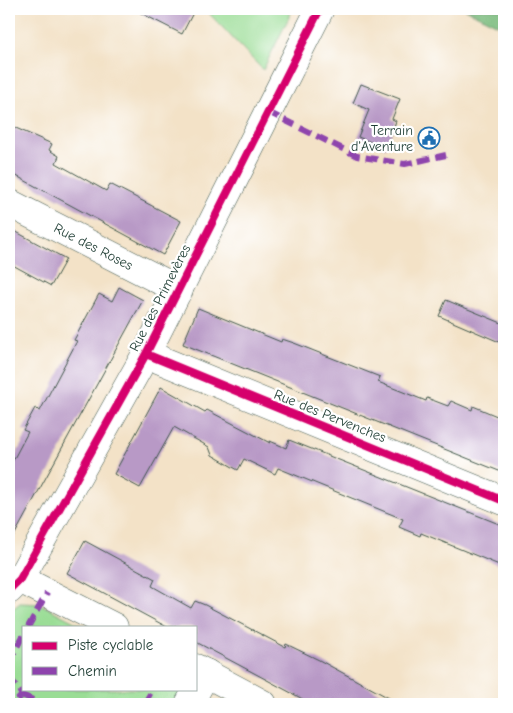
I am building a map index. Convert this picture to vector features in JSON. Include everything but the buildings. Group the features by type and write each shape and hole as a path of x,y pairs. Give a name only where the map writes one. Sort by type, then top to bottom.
{"street":[{"name":"Rue des Primevères","path":"14,585 146,354 320,9"},
{"name":"Rue des Roses","path":"9,203 179,290"},
{"name":"Rue des Pervenches","path":"146,354 504,501"},
{"path":"14,585 112,626"},
{"path":"201,670 263,704"},
{"path":"189,704 194,690"}],"green space":[{"path":"205,9 293,9 263,70"},
{"path":"465,9 504,9 504,28"},
{"path":"20,603 40,604 82,626 22,626 22,690 190,690 183,704 9,704 9,612"}],"marked path":[{"path":"268,112 357,156 405,164 446,155"},
{"path":"29,626 47,593"},
{"path":"9,662 22,638"},
{"path":"9,676 22,695 14,704"},
{"path":"144,704 152,690"},
{"path":"22,695 42,704"}],"cycle path":[{"path":"9,590 20,579 146,354 320,9"},
{"path":"146,354 504,501"}],"place":[{"name":"Terrain d'Aventure","path":"429,138"}]}
